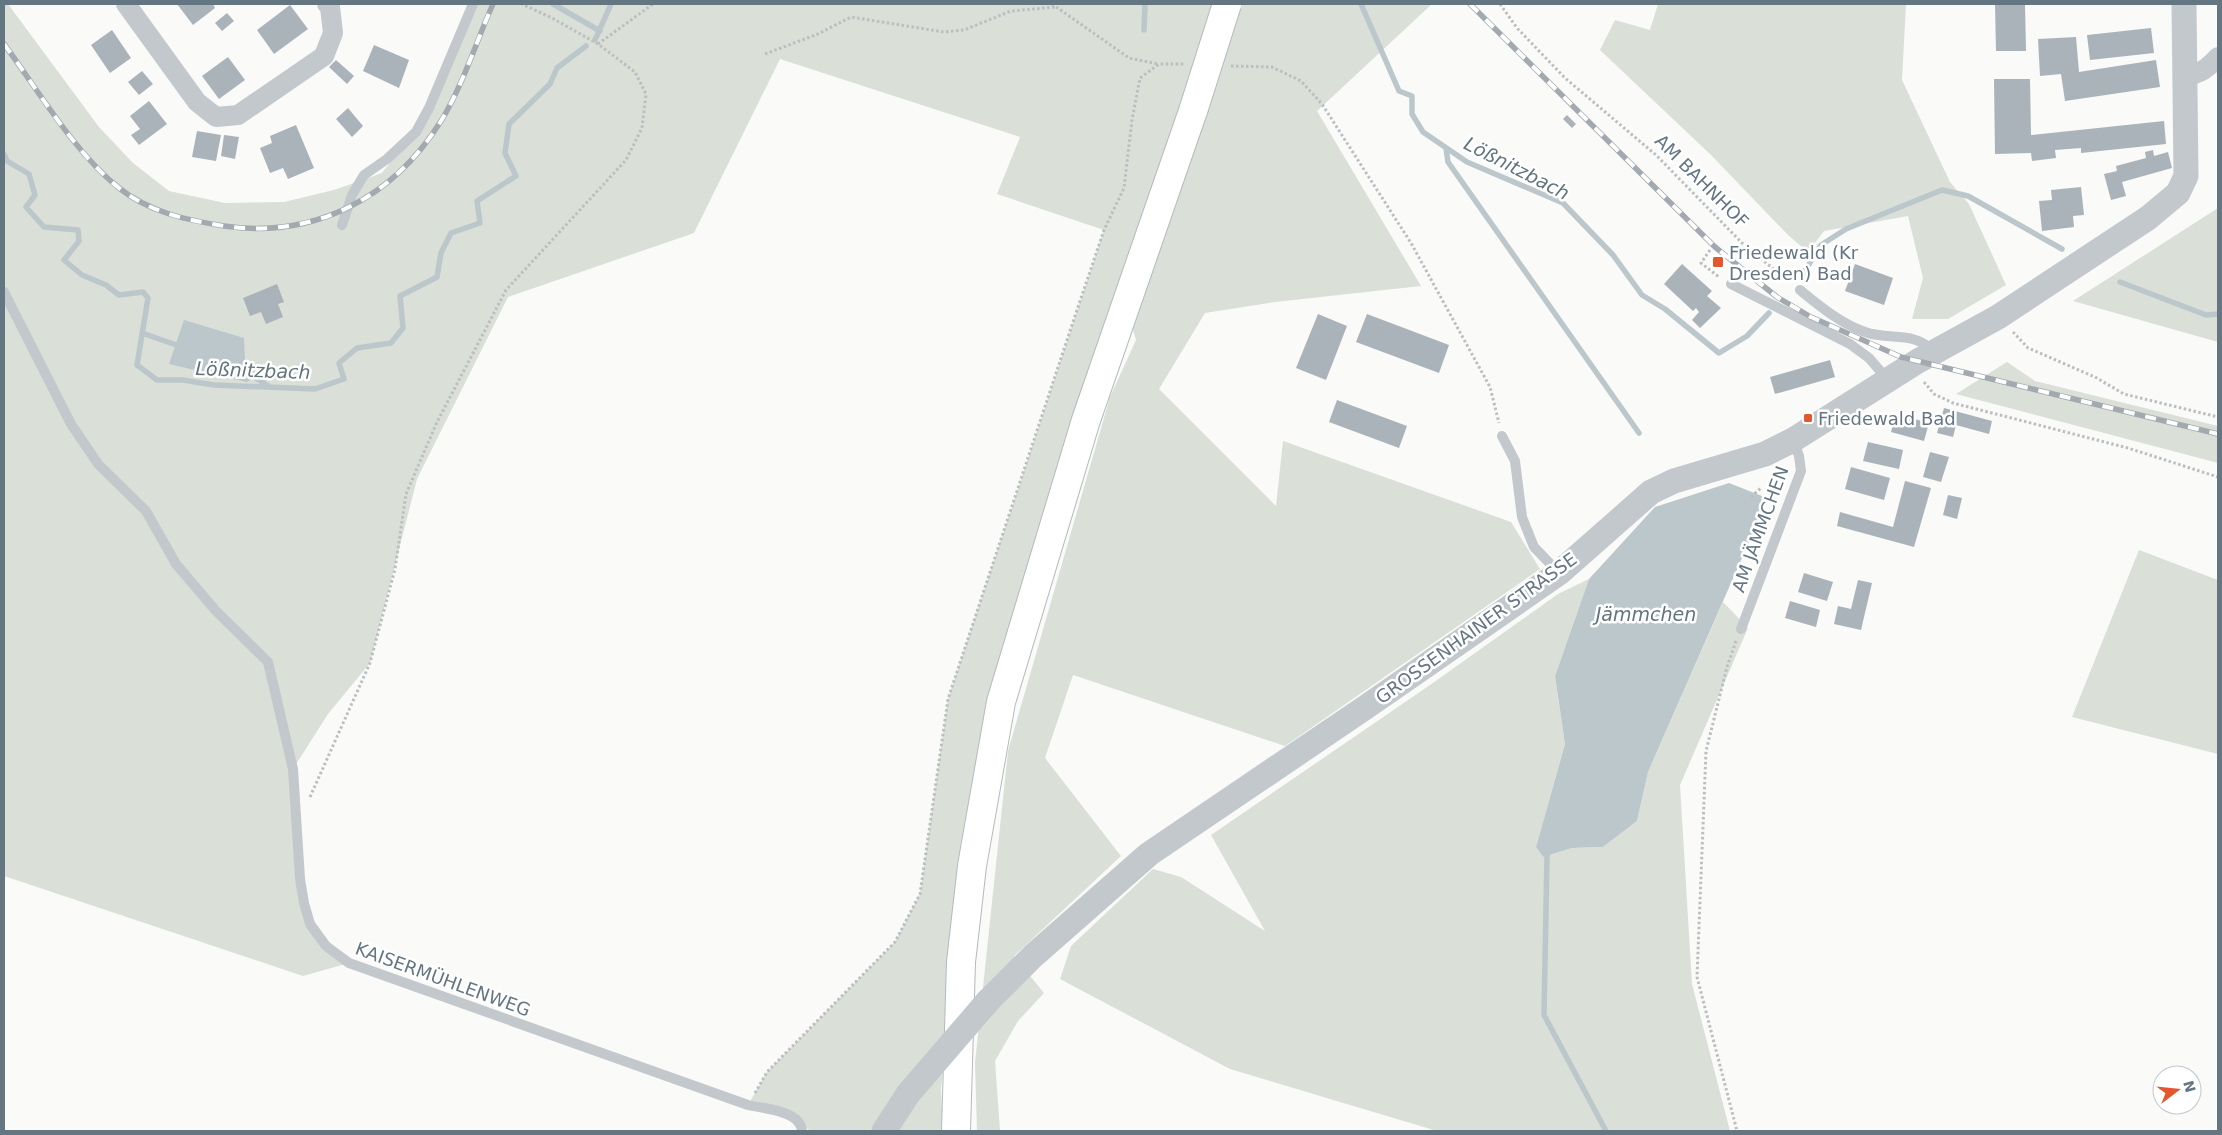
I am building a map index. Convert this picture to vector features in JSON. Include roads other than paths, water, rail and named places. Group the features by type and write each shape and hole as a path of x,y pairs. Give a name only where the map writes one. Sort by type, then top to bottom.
{"main road":[{"path":"956,1131 961,962 972,866 1001,702 1086,420 1194,108 1227,4"}],"street":[{"path":"126,4 197,102 216,116 238,115 324,56 333,32 330,8 327,4"},
{"name":"GROSSENHAINER STRASSE","path":"884,1131 908,1094 988,1001 1033,956 1149,854 1559,573 1651,492 1674,481 1765,454 1793,440 1910,366 1998,318 2148,218 2178,193 2186,176 2188,160 2184,76 2184,4"},
{"path":"2184,76 2198,75 2218,57"}],"lane":[{"path":"342,225 352,195 364,174 387,159 416,132 429,108 474,4"},
{"path":"1731,284 1850,344 1869,358 1888,381"},
{"path":"1800,290 1834,318 1849,326 1868,333 1916,339 1926,343 1934,352"},
{"name":"KAISERMÜHLENWEG","path":"4,292 71,424 98,464 146,511 176,564 216,611 268,662 294,769 300,880 304,903 310,924 326,946 349,963 462,1005 748,1104 794,1116 801,1125 802,1131"},
{"path":"1502,436 1515,461 1522,517 1531,540 1534,547 1559,573"},
{"name":"AM JÄMMCHEN","path":"1741,629 1801,471 1800,456 1793,440"}],"water":[{"path":"184,320 244,338 245,361 262,373 247,382 169,364"},
{"name":"Jämmchen","path":"1729,483 1762,496 1760,517 1648,772 1637,821 1603,847 1572,848 1543,857 1536,847 1565,744 1555,676 1589,579 1655,507"}],"waterway":[{"path":"553,4 600,31"},
{"name":"Lößnitzbach","path":"595,40 611,4"},
{"path":"1144,30 1145,4"},
{"name":"Lößnitzbach","path":"1361,4 1399,91 1412,96 1412,114 1423,132 1467,162 1563,203 1613,255 1642,295 1665,309 1719,353 1747,336 1769,313"},
{"name":"Lößnitzbach","path":"4,154 7,161 29,174 35,195 26,207 44,227 78,230 79,241 64,260 82,275 106,285 119,295 143,292 148,298 137,365 157,380 183,380 214,385 315,389 344,379 339,363 357,348 391,343 403,328 400,296 437,277 441,253 451,233 480,223 477,201 516,176 505,153 509,124 550,84 557,68 586,46"},
{"path":"1446,148 1448,162 1639,433"},
{"name":"Lößnitzbach","path":"1801,277 1821,245 1846,229 1942,190 1968,196 2062,249"},
{"name":"Lößnitzbach","path":"2120,282 2206,315 2218,314"},
{"path":"142,333 182,347"},
{"path":"251,375 270,387"},
{"path":"1550,849 1547,856 1544,1015 1606,1131"}],"railway":[{"path":"4,44 57,120 87,157 119,188 131,196 168,214 210,224 257,228 290,226 320,219 349,207 375,191 400,172 422,148 441,121 456,93 493,4"},
{"path":"1470,4 1715,247 1777,297 1811,317 1901,357 2218,434"}],"place":[{"name":"Friedewald (Kr Dresden) Bad","path":"1718,262"},
{"name":"Friedewald Bad","path":"1808,418"}]}
